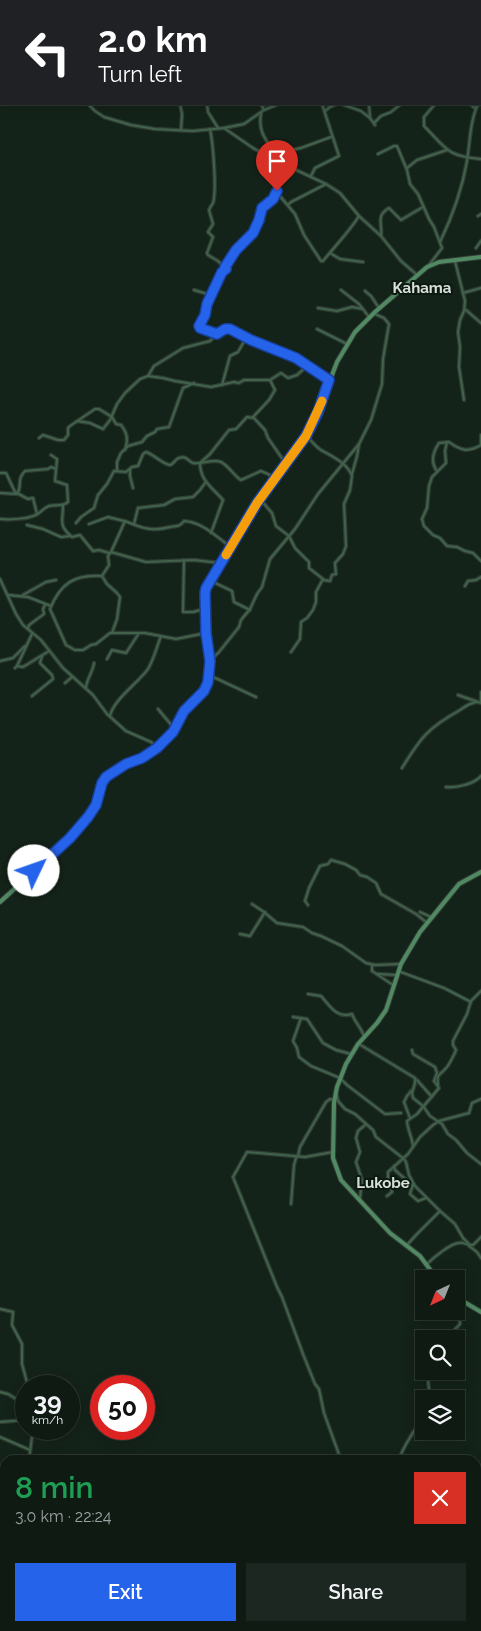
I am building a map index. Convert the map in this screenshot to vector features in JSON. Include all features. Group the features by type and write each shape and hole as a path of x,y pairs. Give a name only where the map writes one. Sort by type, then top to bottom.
{"main road":[{"path":"0,902 78,830 96,805 102,783 106,777 157,748 175,729 184,711 204,691 209,675 210,661 206,633 205,593 260,499 306,436 318,412 329,380 355,332 371,315 428,267 439,262 481,258"},
{"path":"431,1270 407,1245 390,1233 341,1180 334,1163 333,1152 335,1100 340,1078 351,1054 386,1010 401,964 426,922 459,884 481,872"},
{"path":"465,1302 481,1312"}],"street":[{"path":"89,105 101,116 131,126 196,131 244,124 264,110 276,105"},
{"path":"180,105 182,114 181,130"},
{"path":"207,105 208,112 218,128"},
{"path":"262,105 264,110"},
{"path":"311,176 315,168 339,156 322,105"},
{"path":"325,111 335,105"},
{"path":"344,105 361,111 374,124 381,116 401,105"},
{"path":"369,105 370,118"},
{"path":"434,105 424,117 423,124 447,150 455,155 481,159"},
{"path":"471,105 476,109"},
{"path":"440,242 456,206 468,158 468,144 478,105"},
{"path":"261,113 260,124 262,132 276,161"},
{"path":"224,128 270,158 311,176 340,193 359,216 381,236 401,260 417,275"},
{"path":"210,129 213,145 215,186 213,201 209,210 212,226 208,232 213,238 207,253 225,267"},
{"path":"272,150 278,149 282,152 301,148 332,136"},
{"path":"378,154 396,146 406,168 410,184 418,192 442,247 428,267"},
{"path":"406,168 417,160 447,150"},
{"path":"270,158 270,172 277,191 296,215 304,235 320,261 323,261 359,216"},
{"path":"289,205 291,202 326,184"},
{"path":"217,334 199,326 205,316 207,304 222,272 226,269 225,267 236,250 253,233 262,208 273,199 277,191"},
{"path":"381,236 380,222 387,208 402,220 423,207"},
{"path":"476,248 481,241"},
{"path":"330,252 340,259 363,262"},
{"path":"455,260 465,309 458,332 460,347 459,367 464,400"},
{"path":"463,293 481,288"},
{"path":"194,290 211,295"},
{"path":"210,661 220,652 241,620 250,610 262,587 270,560 318,494 359,444 371,420 382,384 383,359 390,324 384,318 371,315 341,290"},
{"path":"365,291 379,308"},
{"path":"318,308 337,311 352,307 363,309"},
{"path":"465,309 481,323"},
{"path":"148,376 153,368 163,360 184,348 209,342 227,328 246,338 296,358 329,380"},
{"path":"318,329 347,344"},
{"path":"222,385 230,356 238,352 246,338"},
{"path":"77,421 90,423 102,429 112,417 117,404 125,392 140,379 148,376 210,387 234,382 239,383 250,379 270,380 281,373 288,378 298,376 307,366"},
{"path":"254,418 275,390 270,380"},
{"path":"118,470 118,457 128,446 142,442 157,429 169,428 183,388 194,383"},
{"path":"39,438 43,435 64,440 69,434 68,427 92,410 98,409 112,417 114,424 122,425 128,438 125,450"},
{"path":"211,533 223,500 205,482 200,468 201,462 210,454 229,430 237,428 247,417 254,418 265,430 268,438 286,464"},
{"path":"438,471 433,464 434,452 439,444 447,442 460,450 473,449 481,445 481,435"},
{"path":"306,436 320,449 346,466 352,474"},
{"path":"447,442 445,451 446,463 433,475 429,486 427,508 422,517 424,526 447,546 473,553 481,561"},
{"path":"260,499 272,513 276,526 289,536 295,548 309,562 309,568 323,580 330,581 332,575 336,574 335,563 343,554 346,546 344,504 351,486 359,444"},
{"path":"76,523 94,508 98,495 114,471 126,472 140,465 143,454 146,452 156,456 164,464 168,465 182,457 192,462 215,460 222,462 240,480 261,471 275,479"},
{"path":"0,520 37,514 49,506 63,505 68,502 68,485 56,482 57,458 50,455"},
{"path":"17,494 20,489 20,477 24,472 51,467 56,469"},
{"path":"130,470 133,488"},
{"path":"0,473 6,472 17,494"},
{"path":"134,524 138,508 164,505 175,499 193,497 205,482"},
{"path":"0,494 17,494 28,499 33,498 37,514"},
{"path":"63,505 61,525 70,536"},
{"path":"89,524 108,517 161,530 180,526 184,521 187,521 201,526 231,547"},
{"path":"102,576 109,565 110,552 124,521"},
{"path":"27,525 43,529 61,537 70,536 73,538 80,535 93,551 110,552 146,562 199,560 221,564"},
{"path":"184,560 182,612 205,609"},
{"path":"102,576 90,575 66,584 57,593 51,606 50,613 58,630 66,644 72,649 84,649 98,643 112,633 139,633 176,640 206,633"},
{"path":"102,576 120,597 112,633"},
{"path":"464,586 468,581 481,577"},
{"path":"0,580 22,624 41,640 72,677 126,732 153,743 157,748"},
{"path":"21,596 46,582 56,580"},
{"path":"211,580 232,591 234,602 250,610"},
{"path":"291,652 300,639 301,622 307,618 312,610 316,602 316,592 323,580"},
{"path":"8,595 28,597 51,606"},
{"path":"28,628 30,624 44,614 43,609 46,604"},
{"path":"107,659 112,650 126,653 139,633"},
{"path":"32,634 16,667 22,667 49,651"},
{"path":"110,716 118,702 147,670 162,636"},
{"path":"0,661 14,657 26,645"},
{"path":"32,696 53,679 53,676 40,663 42,656"},
{"path":"87,691 86,686 93,671 94,663"},
{"path":"209,675 256,697"},
{"path":"65,683 72,677"},
{"path":"402,768 426,733 469,704 481,702 481,692"},
{"path":"458,695 477,702"},
{"path":"158,709 175,729"},
{"path":"153,743 153,750"},
{"path":"446,787 475,782 481,776"},
{"path":"308,905 305,901 317,871 320,866 328,864 331,860 345,864 356,870 361,876 368,877 376,883 383,896 416,914 426,922"},
{"path":"252,904 279,924 303,927 350,951 363,962 372,965 401,964"},
{"path":"240,934 250,936 265,912"},
{"path":"420,912 431,917"},
{"path":"372,965 372,970 376,974 393,985"},
{"path":"376,974 398,973 444,988 471,1002"},
{"path":"412,1148 407,1124 410,1118 438,1090 437,1079 448,1067 456,1050 453,1045 454,1041 468,1014 471,1002 481,991"},
{"path":"308,994 321,996 337,1013 345,1016 353,1015 354,1021 359,1025 364,1037"},
{"path":"293,1017 306,1018 323,1043 336,1050 351,1054"},
{"path":"302,1018 294,1042 300,1057 311,1066 340,1078 383,1112 388,1114 401,1113"},
{"path":"359,1044 415,1079 432,1097"},
{"path":"412,1050 417,1056 436,1067 437,1073 434,1081 438,1086"},
{"path":"410,1118 404,1102 416,1083 415,1079"},
{"path":"413,1089 412,1096 430,1116 446,1127 449,1134 467,1154 481,1164"},
{"path":"336,1093 340,1103 347,1110 355,1114 378,1138 406,1162 413,1185 410,1194 418,1201 426,1198"},
{"path":"387,1196 392,1192 388,1173 420,1137 439,1122 468,1114 472,1103 481,1099"},
{"path":"291,1204 294,1165 300,1147 324,1104 328,1100 335,1100"},
{"path":"360,1200 362,1180 356,1162 360,1152 356,1138 358,1131 365,1125"},
{"path":"333,1152 307,1157 247,1152 234,1173 233,1179 282,1296 302,1354 315,1385 319,1389 324,1413 339,1455"},
{"path":"394,1166 395,1170 455,1224 462,1236 481,1258"},
{"path":"407,1245 440,1212"},
{"path":"427,1264 453,1244 461,1242 470,1245 474,1244 481,1237"},
{"path":"0,1310 13,1312 13,1326 22,1344 22,1364 25,1375"},
{"path":"0,1392 15,1398"},
{"path":"0,1422 15,1421"},
{"path":"401,1455 407,1441 415,1431"},
{"path":"0,1437 30,1450"},
{"path":"30,1455 31,1440"}],"slow traffic":[{"path":"226,555 257,503 306,436 322,401"}],"district":[{"name":"Kahama","path":"422,288"},
{"name":"Lukobe","path":"383,1183"}],"route":[{"path":"34,871 64,844 88,817 96,805 102,783 106,777 126,764 142,758 164,742 175,729 184,711 204,691 210,670 206,633 206,588 257,503 306,436 318,412 329,380 300,360 251,340 230,329 227,328 217,334 199,326 222,272 226,269 225,267 236,250 253,233 262,208 276,196 277,191"}]}
